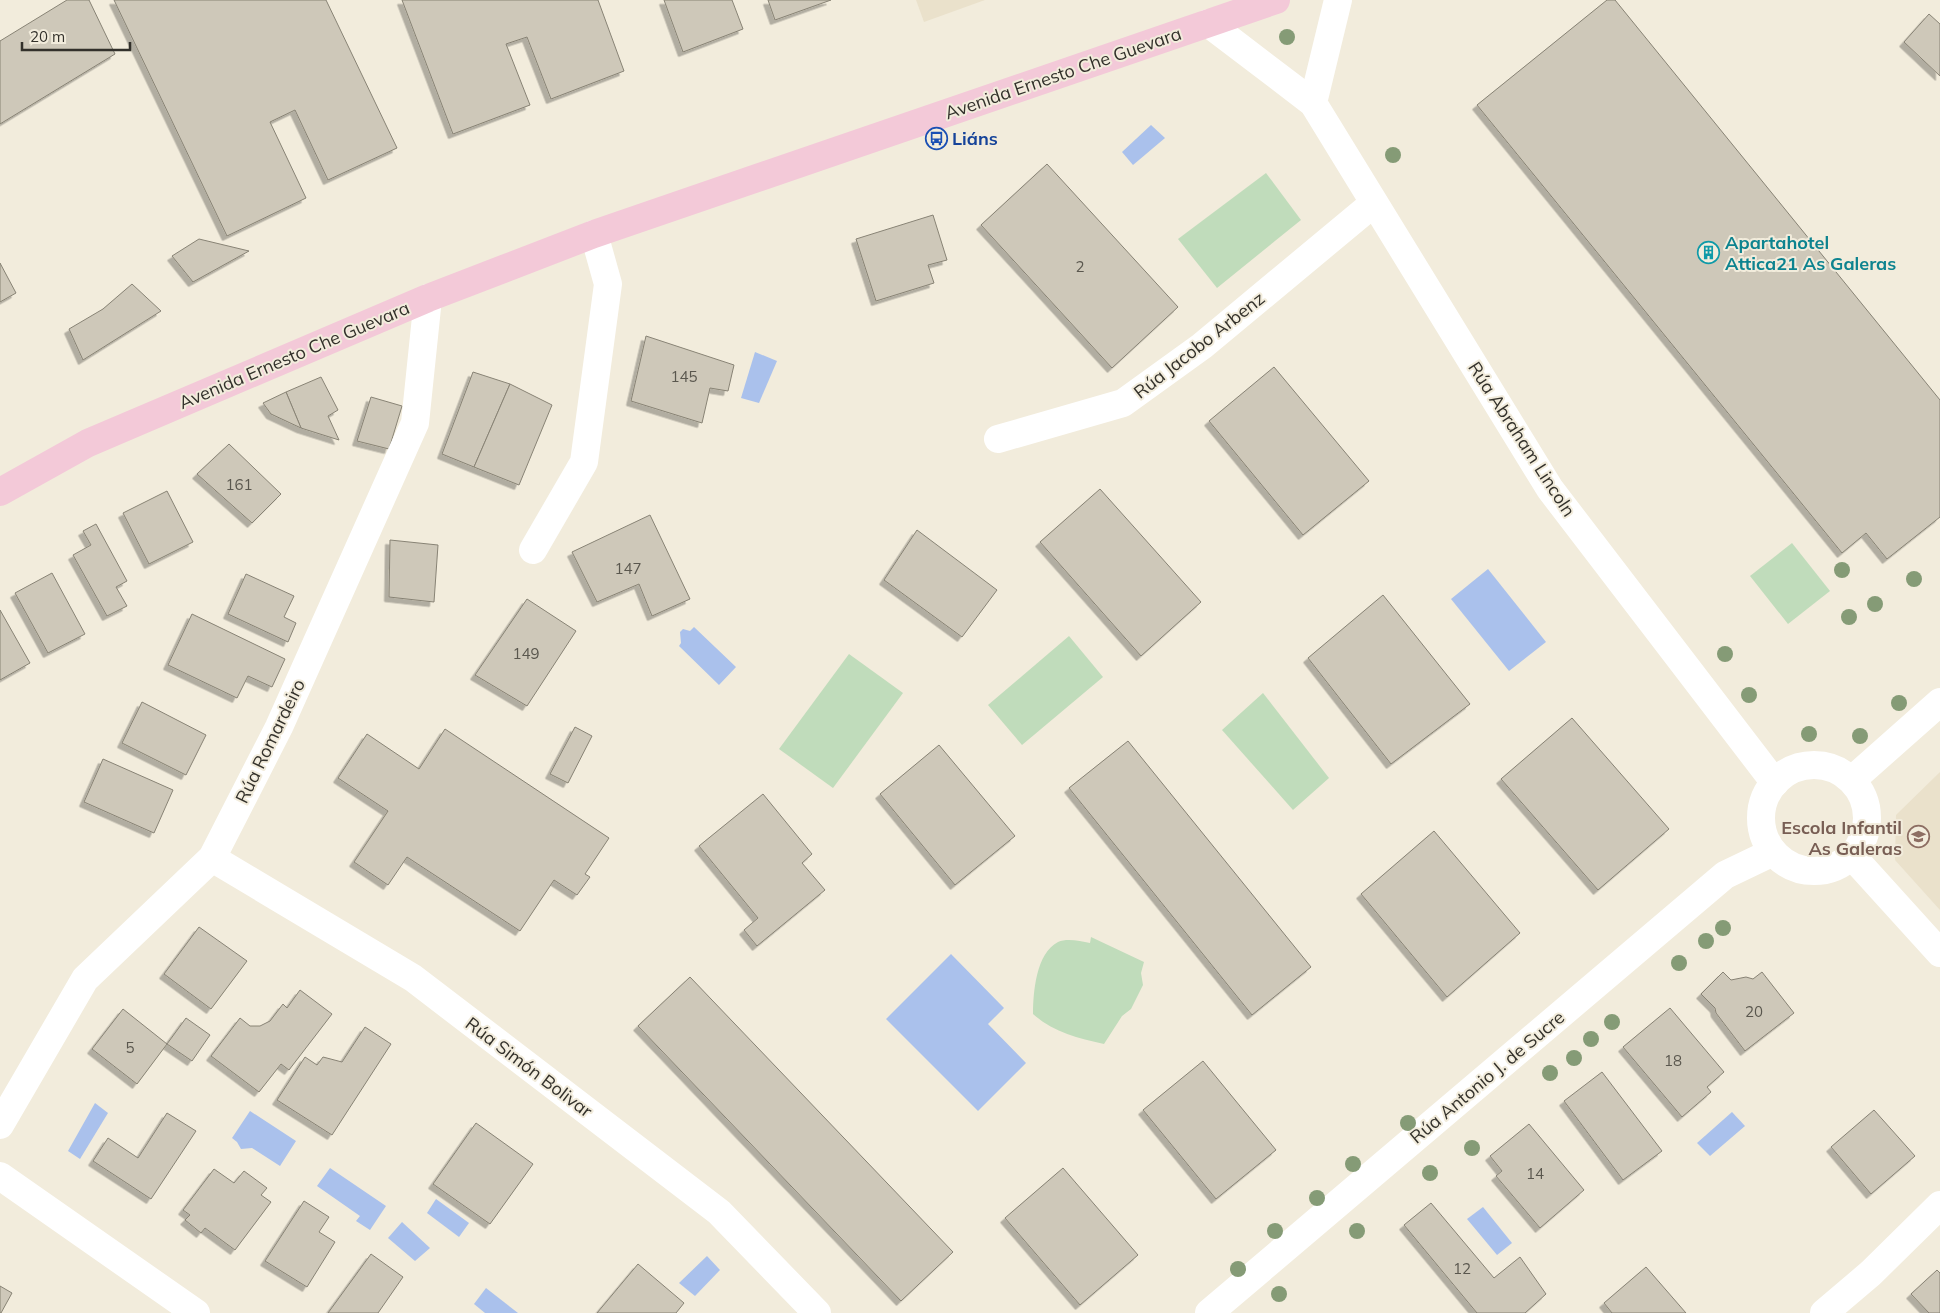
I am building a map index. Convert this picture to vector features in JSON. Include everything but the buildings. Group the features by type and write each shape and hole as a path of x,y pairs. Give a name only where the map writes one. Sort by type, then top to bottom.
{"main road":[{"name":"Avenida Ernesto Che Guevara","path":"0,492 88,442 428,298 594,234 1276,0"}],"street":[{"path":"1313,103 1338,0"},
{"name":"Rúa Abraham Lincoln","path":"1208,23 1313,103 1550,489 1774,783"},
{"name":"Rúa Jacobo Arbenz","path":"998,439 1123,403 1202,346 1374,203"},
{"path":"533,550 584,462 608,284 594,234"},
{"name":"Rúa Romardeiro","path":"0,1125 85,979 212,858 279,727 415,423 428,298"},
{"path":"1852,780 1940,702"},
{"path":"1821,765 1838,770 1852,780 1862,793 1867,810 1868,826 1862,842 1852,856 1838,867 1821,872 1803,870 1786,864 1773,852 1765,840 1761,825 1766,795 1774,783 1788,772 1804,766 1821,765"},
{"name":"Rúa Antonio J. de Sucre","path":"1209,1313 1725,875 1773,852"},
{"path":"1852,856 1940,952"},
{"name":"Rúa Simón Bolivar","path":"212,858 413,978 719,1212 817,1313"},
{"path":"0,1176 196,1313"},
{"path":"1824,1313 1871,1273 1940,1205"}],"shaded area":[{"path":"916,0 985,0 924,22"},
{"name":"Escola Infantil As Galeras","path":"1940,772 1940,910 1895,860 1896,815"}],"green space":[{"path":"1266,173 1301,220 1217,288 1178,239"},
{"path":"1792,543 1830,591 1788,624 1750,576"},
{"path":"1069,636 1103,677 1022,745 988,705"},
{"path":"849,654 903,693 833,788 779,749"},
{"path":"1263,693 1329,778 1293,810 1222,730"},
{"path":"1091,937 1144,962 1141,973 1143,985 1131,1009 1122,1016 1104,1044 1075,1037 1057,1030 1033,1014 1037,974 1040,964 1051,947 1058,942 1069,940 1090,943"}],"water":[{"path":"1151,125 1165,138 1133,165 1122,152"},
{"path":"755,352 777,361 759,403 741,398"},
{"path":"1488,569 1546,642 1509,671 1451,599"},
{"path":"694,627 736,667 719,685 679,646 681,643 680,632 683,629 690,631"},
{"path":"951,954 1004,1008 988,1024 1026,1063 978,1111 886,1019"},
{"path":"95,1103 108,1113 80,1159 68,1151"},
{"path":"250,1111 296,1141 280,1166 252,1148 241,1149 232,1138"},
{"path":"1732,1112 1745,1126 1710,1156 1697,1143"},
{"path":"330,1168 386,1206 370,1230 356,1221 360,1216 317,1186"},
{"path":"436,1199 469,1223 459,1237 427,1213"},
{"path":"1483,1207 1512,1243 1497,1255 1467,1219"},
{"path":"402,1222 430,1248 415,1261 388,1238"},
{"path":"707,1256 720,1270 695,1296 679,1283"},
{"path":"486,1288 518,1313 485,1313 474,1304"}],"place":[{"name":"Liáns","path":"936,138"},
{"name":"Apartahotel Attica21 As Galeras","path":"1709,252"},
{"name":"Escola Infantil As Galeras","path":"1918,837"}]}
